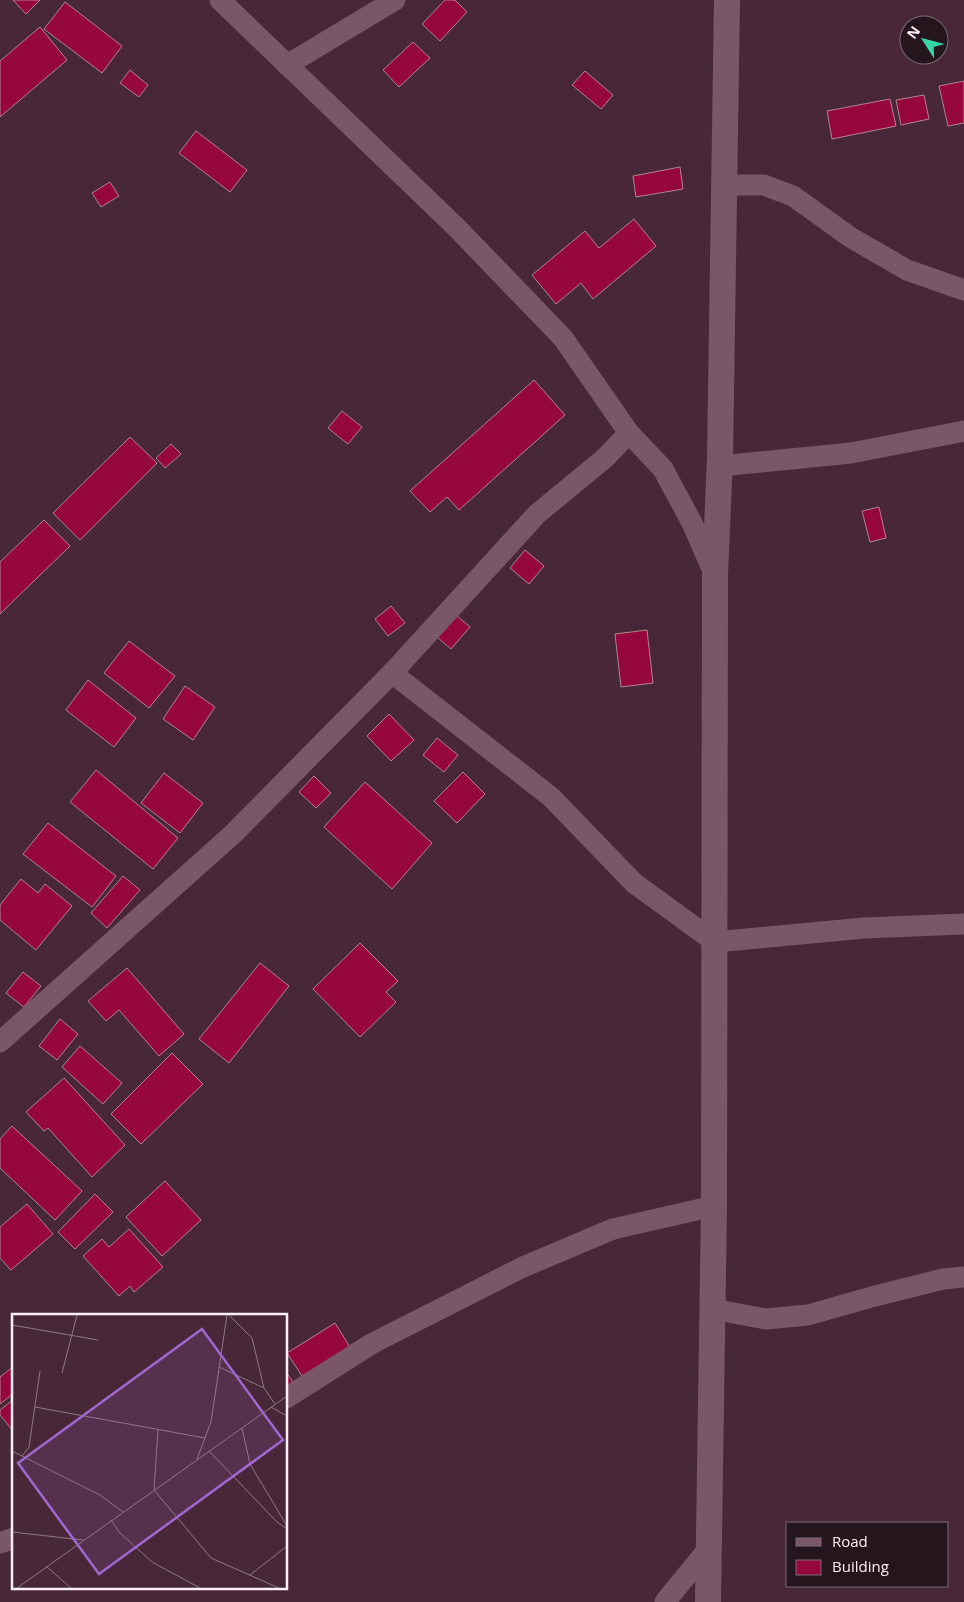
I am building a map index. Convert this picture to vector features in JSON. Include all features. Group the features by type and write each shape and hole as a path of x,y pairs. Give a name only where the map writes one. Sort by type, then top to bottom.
{"street":[{"path":"220,0 457,228 563,338 629,433 663,469 692,523 715,575"},
{"path":"287,65 395,0"},
{"path":"708,1602 714,1206 715,575 720,466 727,0"},
{"path":"725,185 764,185 793,196 850,237 907,270 964,290"},
{"path":"720,466 851,453 964,431"},
{"path":"0,1042 233,834 392,673 537,514 605,458 629,433"},
{"path":"392,673 551,797 634,883 715,942 864,928 964,924"},
{"path":"288,1397 373,1343 523,1267 613,1229 714,1206"},
{"path":"712,1309 766,1319 808,1315 944,1279 964,1277"},
{"path":"0,1543 12,1539"},
{"path":"665,1602 709,1548"}],"building":[{"path":"13,0 40,0 26,14"},
{"path":"445,0 455,0 467,12 440,41 422,24"},
{"path":"65,2 122,46 102,73 44,29"},
{"path":"40,27 67,60 0,117 0,61"},
{"path":"413,42 430,58 399,87 383,70"},
{"path":"130,70 148,85 139,97 120,83"},
{"path":"585,71 613,95 601,109 572,85"},
{"path":"964,81 964,123 948,126 939,86"},
{"path":"924,95 929,119 901,125 896,100"},
{"path":"890,99 896,126 832,139 827,111"},
{"path":"196,131 247,170 230,192 179,153"},
{"path":"680,167 683,189 636,197 633,176"},
{"path":"110,182 119,196 101,207 92,193"},
{"path":"634,219 656,246 593,299 581,283 556,304 532,275 585,231 599,248"},
{"path":"534,380 565,415 459,510 447,497 430,512 410,491"},
{"path":"342,411 362,427 348,444 328,428"},
{"path":"130,437 157,463 80,540 53,513"},
{"path":"171,444 181,454 165,468 156,458"},
{"path":"879,507 886,538 870,542 862,511"},
{"path":"44,520 70,546 0,614 0,562"},
{"path":"525,550 544,566 529,584 510,568"},
{"path":"391,606 405,623 388,636 375,619"},
{"path":"456,615 470,627 451,649 437,637"},
{"path":"647,630 653,683 621,687 615,634"},
{"path":"129,641 175,676 149,708 104,673"},
{"path":"88,680 136,718 114,747 66,710"},
{"path":"185,686 215,707 193,740 163,719"},
{"path":"389,714 414,740 391,761 367,736"},
{"path":"437,738 458,755 444,772 423,755"},
{"path":"96,770 178,838 153,869 70,802"},
{"path":"463,772 485,794 457,823 434,801"},
{"path":"164,773 203,803 180,833 141,803"},
{"path":"314,776 331,793 316,808 299,792"},
{"path":"365,782 432,843 392,889 324,827"},
{"path":"48,823 116,876 92,907 23,854"},
{"path":"123,876 140,890 107,928 91,913"},
{"path":"21,879 38,893 45,884 72,906 36,950 0,920 0,905"},
{"path":"360,943 398,981 386,992 396,1002 360,1037 313,989"},
{"path":"260,963 289,986 229,1063 199,1039"},
{"path":"127,968 184,1034 159,1056 119,1010 106,1021 88,1001"},
{"path":"23,972 41,986 24,1007 6,993"},
{"path":"60,1019 78,1034 57,1060 39,1046"},
{"path":"80,1046 122,1083 103,1104 62,1067"},
{"path":"172,1053 203,1084 141,1144 111,1114"},
{"path":"64,1078 125,1145 92,1177 48,1128 44,1131 26,1112"},
{"path":"12,1126 82,1191 55,1220 0,1168 0,1139"},
{"path":"165,1181 201,1220 162,1256 126,1217"},
{"path":"95,1194 113,1212 75,1249 58,1232"},
{"path":"27,1204 53,1234 11,1270 0,1258 0,1227"},
{"path":"129,1229 163,1267 134,1292 130,1286 119,1296 83,1256 102,1239 109,1247"},
{"path":"335,1323 350,1347 302,1376 288,1352"},
{"path":"12,1368 12,1395 0,1404 0,1377"},
{"path":"288,1375 293,1382 288,1386"},
{"path":"12,1401 12,1430 0,1415 0,1410"}]}
